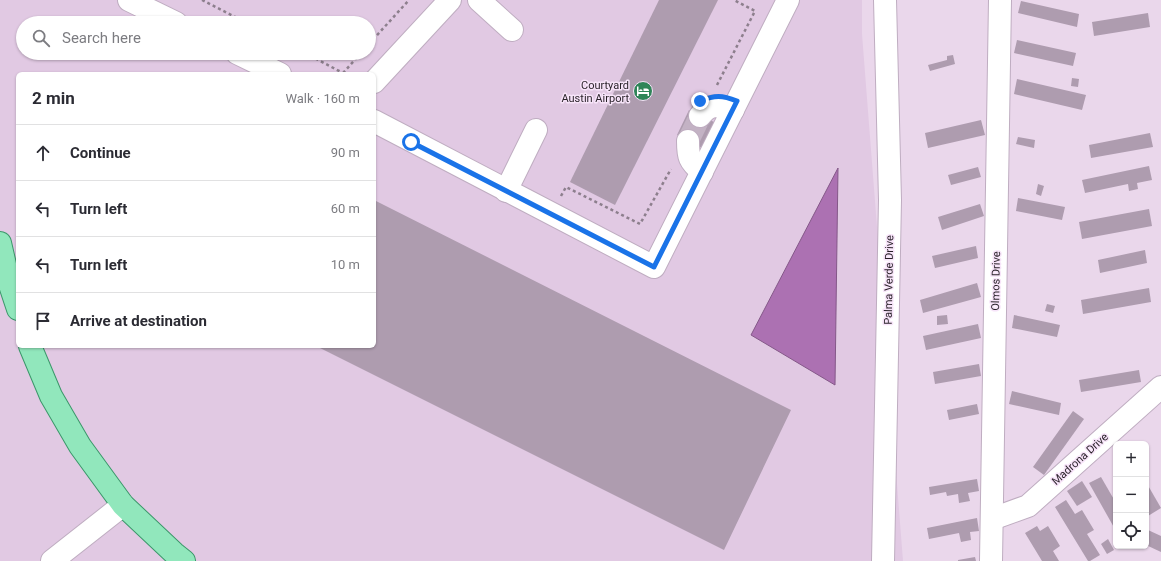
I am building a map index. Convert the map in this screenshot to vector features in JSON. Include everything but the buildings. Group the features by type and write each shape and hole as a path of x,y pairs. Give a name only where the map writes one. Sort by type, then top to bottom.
{"main road":[{"path":"1,253 16,303"},
{"path":"31,348 51,396 76,440 123,505 184,561"}],"street":[{"path":"129,0 162,16"},
{"path":"376,80 450,0"},
{"path":"479,0 512,30"},
{"path":"376,122 654,267 788,0"},
{"name":"Palma Verde Drive","path":"883,561 890,200 885,0"},
{"name":"Olmos Drive","path":"991,561 1000,0"},
{"path":"251,60 276,72"},
{"path":"700,116 706,108 717,106 733,110"},
{"path":"506,191 536,130"},
{"path":"688,141 688,155 692,163 702,172"},
{"name":"Madrona Drive","path":"992,519 1028,506 1161,387"},
{"path":"52,561 123,505"}],"path":[{"path":"202,0 233,16"},
{"path":"376,36 409,0"},
{"path":"715,89 754,11 734,0"},
{"path":"318,60 339,72"},
{"path":"345,72 355,60"},
{"path":"559,201 566,187 640,224 674,165"}],"shaded area":[{"path":"0,0 862,0 862,34 903,561 0,561"},
{"path":"838,168 835,385 751,335"}],"tunnel":[{"path":"688,141 700,116"}],"place":[{"name":"Courtyard Austin Airport","path":"643,91"}],"route":[{"path":"411,142 654,267 737,101 724,96 712,96 700,101"}]}
